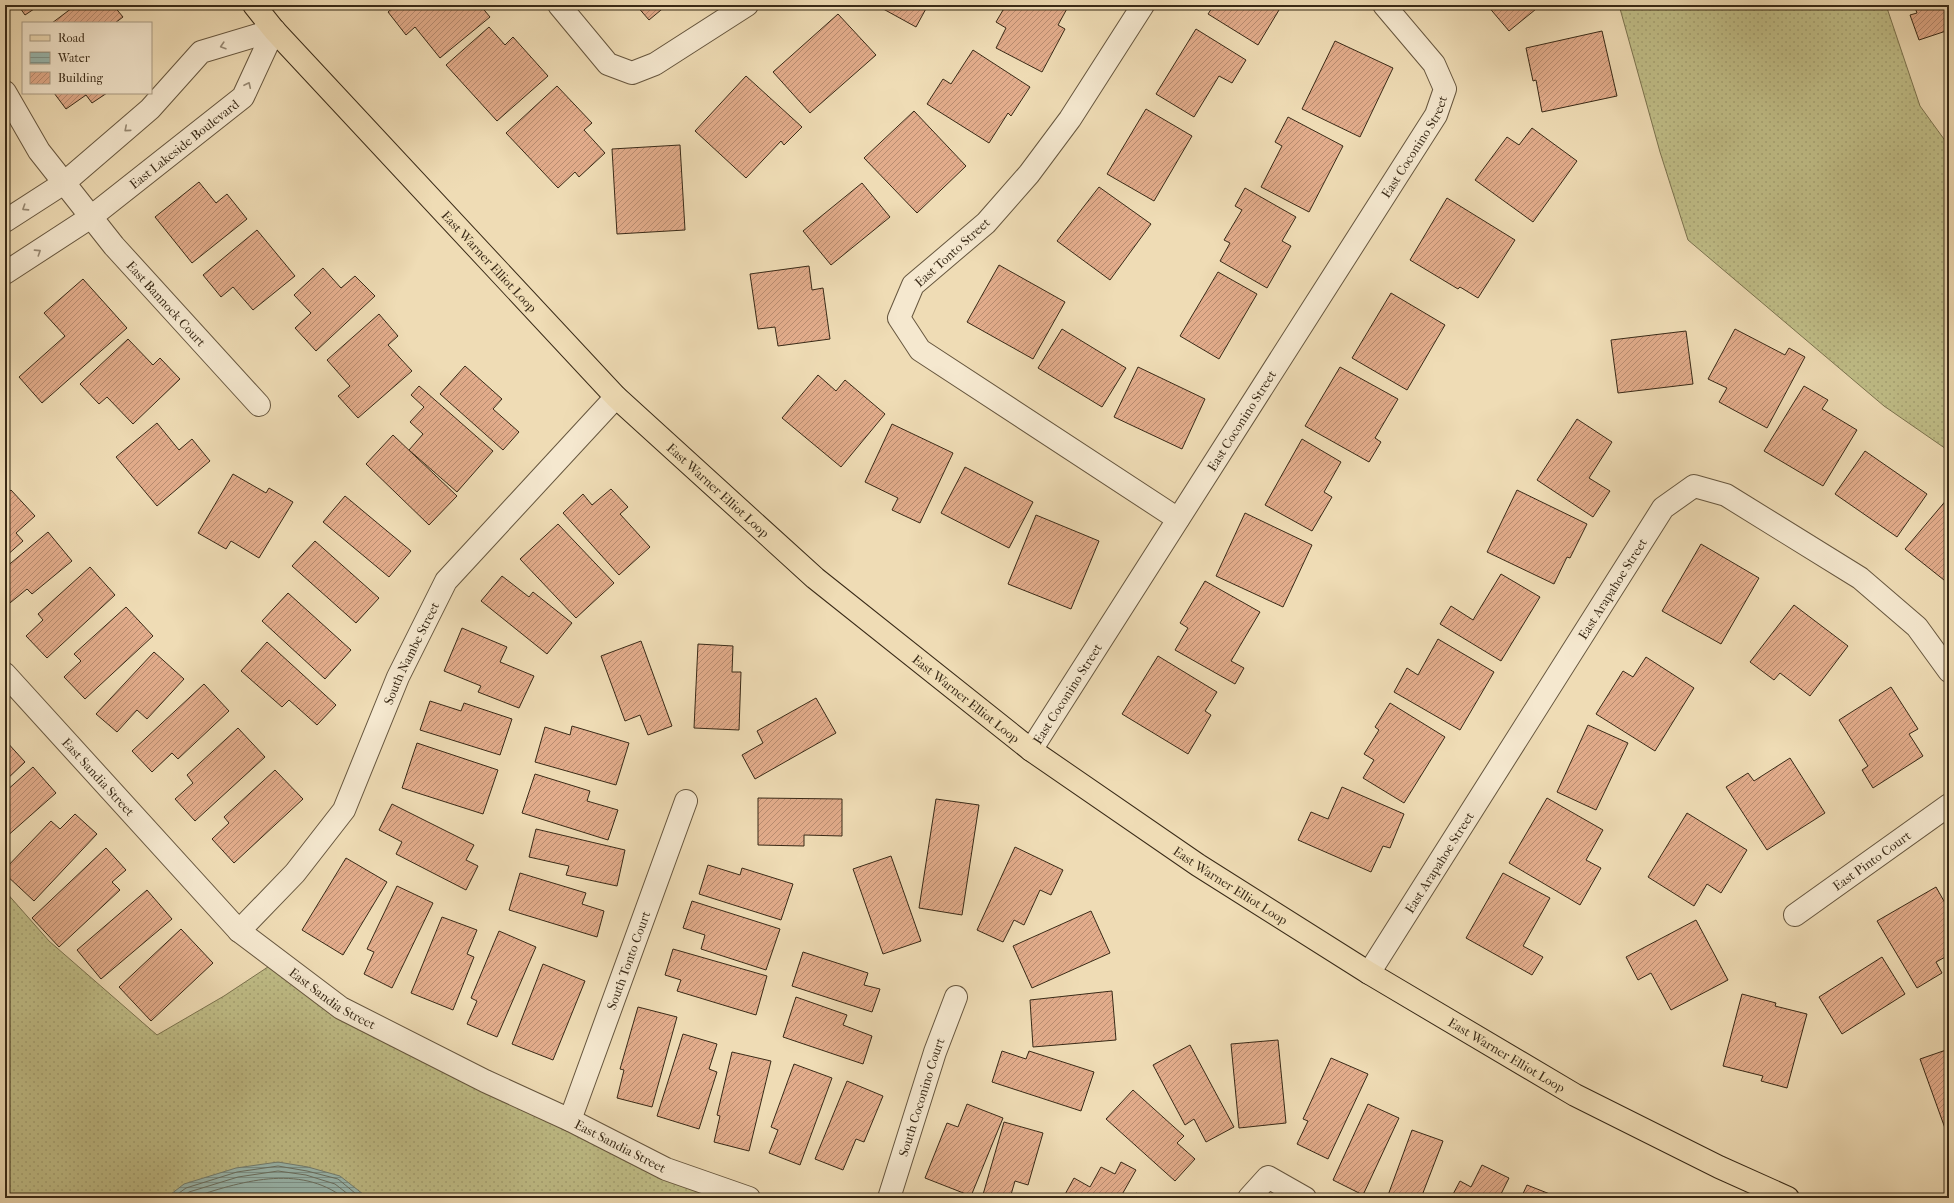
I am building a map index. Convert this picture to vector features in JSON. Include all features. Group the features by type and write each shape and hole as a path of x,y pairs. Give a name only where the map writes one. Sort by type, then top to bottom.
{"main road":[{"name":"East Warner Elliot Loop","path":"254,5 274,30 616,397 815,578 1031,750 1198,865 1370,972 1575,1095 1719,1166 1788,1198"}],"street":[{"path":"559,5 608,64 632,73 655,64 747,5"},
{"name":"East Tonto Street","path":"1143,5 1070,119 1029,174 986,223 913,285 899,318 920,350 1178,519"},
{"name":"East Coconino Street","path":"1031,750 1436,115 1445,89 1434,64 1384,5"},
{"path":"5,221 70,191 150,109 201,52 274,30"},
{"name":"East Lakeside Boulevard","path":"5,273 91,217 242,98 274,30"},
{"name":"East Bannock Court","path":"5,92 39,151 91,217 130,264 259,405"},
{"name":"South Nambe Street","path":"239,931 295,873 344,810 398,677 446,581 616,397"},
{"name":"East Arapahoe Street","path":"1370,972 1664,508 1694,486 1726,495 1860,578 1916,627 1949,671"},
{"name":"East Sandia Street","path":"5,674 239,931 341,1008 485,1081 570,1120 666,1169 748,1198"},
{"name":"South Tonto Court","path":"570,1120 686,801"},
{"name":"East Pinto Court","path":"1795,915 1949,805"},
{"name":"South Coconino Court","path":"889,1198 935,1052 956,996"},
{"path":"1249,1198 1268,1177 1305,1198"}],"shaded area":[{"path":"1619,5 1886,5 1920,106 1949,146 1949,451 1884,406 1688,240 1660,152"},
{"path":"5,891 49,941 157,1035 224,996 277,961 341,1008 749,1198 5,1198"}],"water":[{"path":"278,1162 308,1167 340,1176 368,1198 166,1198 184,1184 236,1168"}],"building":[{"path":"18,5 40,5 25,15"},
{"path":"76,5 113,5 123,17 116,22 53,22"},
{"path":"396,5 480,5 490,17 440,58 415,27 406,35 388,12"},
{"path":"636,5 667,5 649,20"},
{"path":"876,5 928,5 916,27"},
{"path":"1006,5 1069,5 1058,25 1065,29 1042,72 996,48 1006,28 996,22"},
{"path":"1214,5 1282,5 1258,45 1208,14"},
{"path":"1487,5 1541,5 1509,31"},
{"path":"1914,5 1949,5 1949,30 1919,40 1910,15 1917,13"},
{"path":"838,14 876,55 810,113 773,72"},
{"path":"489,27 505,45 513,37 548,76 497,121 446,65"},
{"path":"1196,29 1246,60 1232,83 1219,76 1194,117 1156,94"},
{"path":"1602,31 1617,96 1542,112 1536,80 1533,81 1526,48"},
{"path":"1335,41 1393,68 1360,137 1302,109"},
{"path":"973,50 1030,87 1011,116 1008,113 989,143 927,104 943,79 951,84"},
{"path":"746,76 802,127 784,145 781,141 746,178 695,131"},
{"path":"557,86 592,123 584,130 605,153 579,177 575,172 558,188 506,133"},
{"path":"55,94 106,94 92,103 86,95 66,109"},
{"path":"1146,109 1192,136 1154,201 1107,174"},
{"path":"914,111 966,166 917,213 864,158"},
{"path":"1288,117 1343,146 1309,212 1261,187 1282,146 1275,142"},
{"path":"1532,128 1577,161 1533,222 1475,180 1507,137 1519,145"},
{"path":"680,145 685,230 617,234 612,149"},
{"path":"199,182 216,203 227,194 247,219 192,263 155,217"},
{"path":"862,183 890,217 831,265 803,231"},
{"path":"1099,187 1151,224 1110,280 1057,241"},
{"path":"1245,188 1296,217 1282,241 1291,246 1267,288 1220,261 1230,243 1224,240 1242,210 1235,206"},
{"path":"1447,198 1515,240 1478,298 1460,287 1458,289 1410,260"},
{"path":"257,230 295,276 253,310 233,287 221,297 203,275"},
{"path":"999,265 1065,302 1033,359 967,322"},
{"path":"809,266 812,290 823,288 830,339 778,346 775,327 758,329 750,274"},
{"path":"323,268 341,288 355,276 375,296 316,351 295,328 311,313 294,295"},
{"path":"1218,272 1257,294 1219,359 1180,336"},
{"path":"83,279 127,328 42,403 19,377 65,336 44,313"},
{"path":"1391,293 1445,325 1407,390 1352,358"},
{"path":"379,314 398,336 388,345 412,371 358,418 338,396 350,386 327,360"},
{"path":"1062,329 1126,368 1102,407 1038,368"},
{"path":"1735,329 1785,355 1789,348 1805,357 1767,428 1719,402 1727,388 1708,379"},
{"path":"1686,331 1693,384 1618,393 1611,340"},
{"path":"128,339 153,365 160,358 180,379 133,424 107,397 99,404 80,384"},
{"path":"465,366 502,399 493,409 519,432 503,450 440,394"},
{"path":"1138,367 1205,399 1182,449 1114,417"},
{"path":"1340,367 1398,399 1375,438 1381,442 1369,462 1305,426"},
{"path":"818,375 836,391 845,380 885,414 841,467 782,418"},
{"path":"419,386 493,451 457,492 409,450 423,434 410,422 424,407 411,395"},
{"path":"1804,386 1828,400 1822,409 1857,430 1823,486 1764,451"},
{"path":"1577,419 1612,442 1589,478 1610,491 1593,517 1537,480"},
{"path":"157,423 179,450 192,439 210,461 157,506 116,457"},
{"path":"892,424 953,453 920,523 892,510 898,498 865,482"},
{"path":"393,435 457,496 429,525 366,464"},
{"path":"1302,439 1341,462 1324,492 1332,497 1312,531 1265,505"},
{"path":"1865,451 1927,494 1897,537 1835,494"},
{"path":"965,467 1033,502 1009,548 941,513"},
{"path":"233,474 266,493 269,488 293,502 259,558 231,541 226,549 198,533"},
{"path":"611,489 628,507 620,514 650,547 619,575 563,513 583,494 592,505"},
{"path":"11,490 35,516 16,533 23,541 5,557 5,495"},
{"path":"1517,490 1587,524 1570,558 1567,557 1554,584 1487,552"},
{"path":"345,496 411,551 389,577 323,522"},
{"path":"1948,498 1949,499 1949,584 1905,549"},
{"path":"1245,513 1312,545 1283,607 1216,576"},
{"path":"1036,515 1099,541 1071,609 1008,584"},
{"path":"558,524 614,583 576,618 520,559"},
{"path":"48,532 72,561 32,594 27,589 5,607 5,568"},
{"path":"315,541 379,598 356,623 292,566"},
{"path":"1701,544 1759,578 1721,644 1662,611"},
{"path":"90,567 115,595 47,658 26,636 43,620 38,614"},
{"path":"1501,574 1540,597 1501,661 1440,624 1451,606 1473,620"},
{"path":"502,576 529,597 533,592 572,623 547,654 481,601"},
{"path":"1205,581 1260,612 1231,661 1244,668 1235,684 1175,650 1188,628 1180,623"},
{"path":"288,593 351,650 325,679 262,621"},
{"path":"1794,605 1848,646 1810,696 1780,673 1774,680 1750,662"},
{"path":"126,607 153,636 85,699 64,677 81,661 74,654"},
{"path":"462,628 507,647 500,662 534,676 519,708 478,692 481,686 444,671"},
{"path":"1438,639 1494,672 1460,730 1394,692 1407,668 1418,675"},
{"path":"641,641 672,726 648,735 640,715 625,721 601,656"},
{"path":"267,642 336,705 317,725 289,700 282,707 241,671"},
{"path":"698,644 733,646 732,672 741,672 739,730 694,728"},
{"path":"154,652 184,679 147,719 137,710 117,732 96,714"},
{"path":"1158,656 1217,692 1205,711 1211,715 1188,754 1122,714"},
{"path":"1646,657 1694,688 1655,751 1596,714 1623,671 1633,677"},
{"path":"204,684 229,711 178,759 172,753 152,772 132,751"},
{"path":"1891,687 1918,729 1909,734 1923,756 1873,788 1862,770 1868,766 1839,720"},
{"path":"816,698 836,733 755,779 742,755 763,743 757,731"},
{"path":"430,701 461,711 464,703 512,719 500,755 420,730"},
{"path":"1390,703 1445,737 1404,803 1363,778 1374,760 1364,754 1379,730 1375,727"},
{"path":"1588,725 1628,743 1596,810 1557,792"},
{"path":"572,726 629,743 616,785 535,762 545,727 570,735"},
{"path":"238,728 265,757 195,821 175,799 193,783 187,775"},
{"path":"5,740 25,762 5,781"},
{"path":"417,743 498,770 483,814 402,788"},
{"path":"1790,758 1825,813 1767,850 1726,787 1748,773 1754,781"},
{"path":"33,767 56,793 5,838 5,792"},
{"path":"275,770 303,799 234,863 212,839 229,823 224,817"},
{"path":"535,774 590,791 587,801 618,810 608,840 522,813"},
{"path":"1342,787 1404,814 1390,848 1383,846 1371,872 1298,840 1311,812 1328,819"},
{"path":"758,798 842,799 842,836 804,835 804,846 758,845"},
{"path":"1547,798 1603,830 1586,860 1601,868 1580,905 1509,863"},
{"path":"936,799 979,805 962,915 919,908"},
{"path":"392,804 474,845 466,860 478,866 466,890 396,854 402,842 379,830"},
{"path":"1687,813 1747,850 1721,893 1707,884 1694,906 1648,877"},
{"path":"75,814 97,834 34,901 5,874 5,869 51,821 60,829"},
{"path":"536,829 625,850 617,886 566,875 569,866 529,857"},
{"path":"1015,847 1063,870 1051,895 1040,890 1024,925 1014,920 1003,942 977,930"},
{"path":"106,848 126,870 112,882 120,890 59,947 32,918"},
{"path":"891,856 921,941 883,954 853,869"},
{"path":"346,858 387,882 343,955 302,930"},
{"path":"708,865 740,875 742,868 793,884 781,920 699,894"},
{"path":"520,873 586,893 582,904 604,911 597,937 509,910"},
{"path":"1503,873 1550,898 1523,946 1543,957 1532,975 1466,938"},
{"path":"397,886 433,903 392,988 364,974 374,952 367,949"},
{"path":"1936,887 1949,910 1949,955 1936,962 1942,973 1917,988 1877,921"},
{"path":"147,890 172,919 101,979 77,950"},
{"path":"692,901 780,929 766,970 701,949 705,935 683,928"},
{"path":"1091,911 1110,953 1032,988 1013,946"},
{"path":"442,917 477,930 467,954 474,957 453,1010 411,993"},
{"path":"1696,920 1728,980 1671,1010 1651,973 1638,980 1626,957"},
{"path":"181,929 213,963 151,1021 119,987"},
{"path":"499,931 536,947 497,1037 467,1024 477,1001 471,998"},
{"path":"673,949 767,976 756,1015 677,991 681,980 665,975"},
{"path":"803,952 868,973 864,985 880,989 872,1012 792,986"},
{"path":"1882,957 1905,994 1842,1034 1819,997"},
{"path":"543,964 585,981 553,1060 512,1044"},
{"path":"1112,991 1116,1040 1033,1047 1030,1000"},
{"path":"1742,994 1776,1003 1775,1006 1807,1014 1787,1088 1761,1081 1763,1076 1723,1066"},
{"path":"796,997 847,1015 843,1025 872,1036 863,1064 783,1037"},
{"path":"638,1007 677,1017 652,1107 617,1098 624,1070 620,1069"},
{"path":"683,1034 717,1044 709,1069 717,1072 699,1129 657,1116"},
{"path":"1278,1040 1286,1123 1239,1128 1231,1044"},
{"path":"1190,1045 1234,1127 1206,1142 1194,1119 1185,1125 1153,1065"},
{"path":"1949,1049 1949,1129 1946,1131 1920,1059"},
{"path":"1002,1051 1026,1059 1029,1051 1094,1072 1081,1111 992,1082"},
{"path":"732,1052 771,1061 749,1151 714,1142 720,1116 717,1115"},
{"path":"1331,1058 1368,1074 1328,1159 1297,1144 1308,1121 1303,1119"},
{"path":"794,1064 832,1078 800,1165 769,1153 778,1130 771,1127"},
{"path":"847,1081 883,1096 864,1142 856,1139 843,1170 815,1159"},
{"path":"1133,1090 1184,1136 1177,1143 1195,1159 1175,1181 1106,1119"},
{"path":"967,1104 1003,1118 971,1196 925,1178 947,1123 958,1127"},
{"path":"1368,1104 1399,1118 1363,1195 1333,1180"},
{"path":"1004,1122 1043,1133 1028,1185 1015,1181 1010,1198 982,1198"},
{"path":"1412,1130 1443,1141 1421,1198 1387,1198"},
{"path":"1121,1162 1136,1170 1120,1198 1063,1198 1074,1178 1090,1187 1101,1167 1115,1174"},
{"path":"1482,1165 1509,1178 1499,1198 1451,1198 1460,1181 1471,1187"},
{"path":"1527,1185 1560,1198 1521,1198"},
{"path":"1136,1193 1144,1198 1133,1198"}]}
